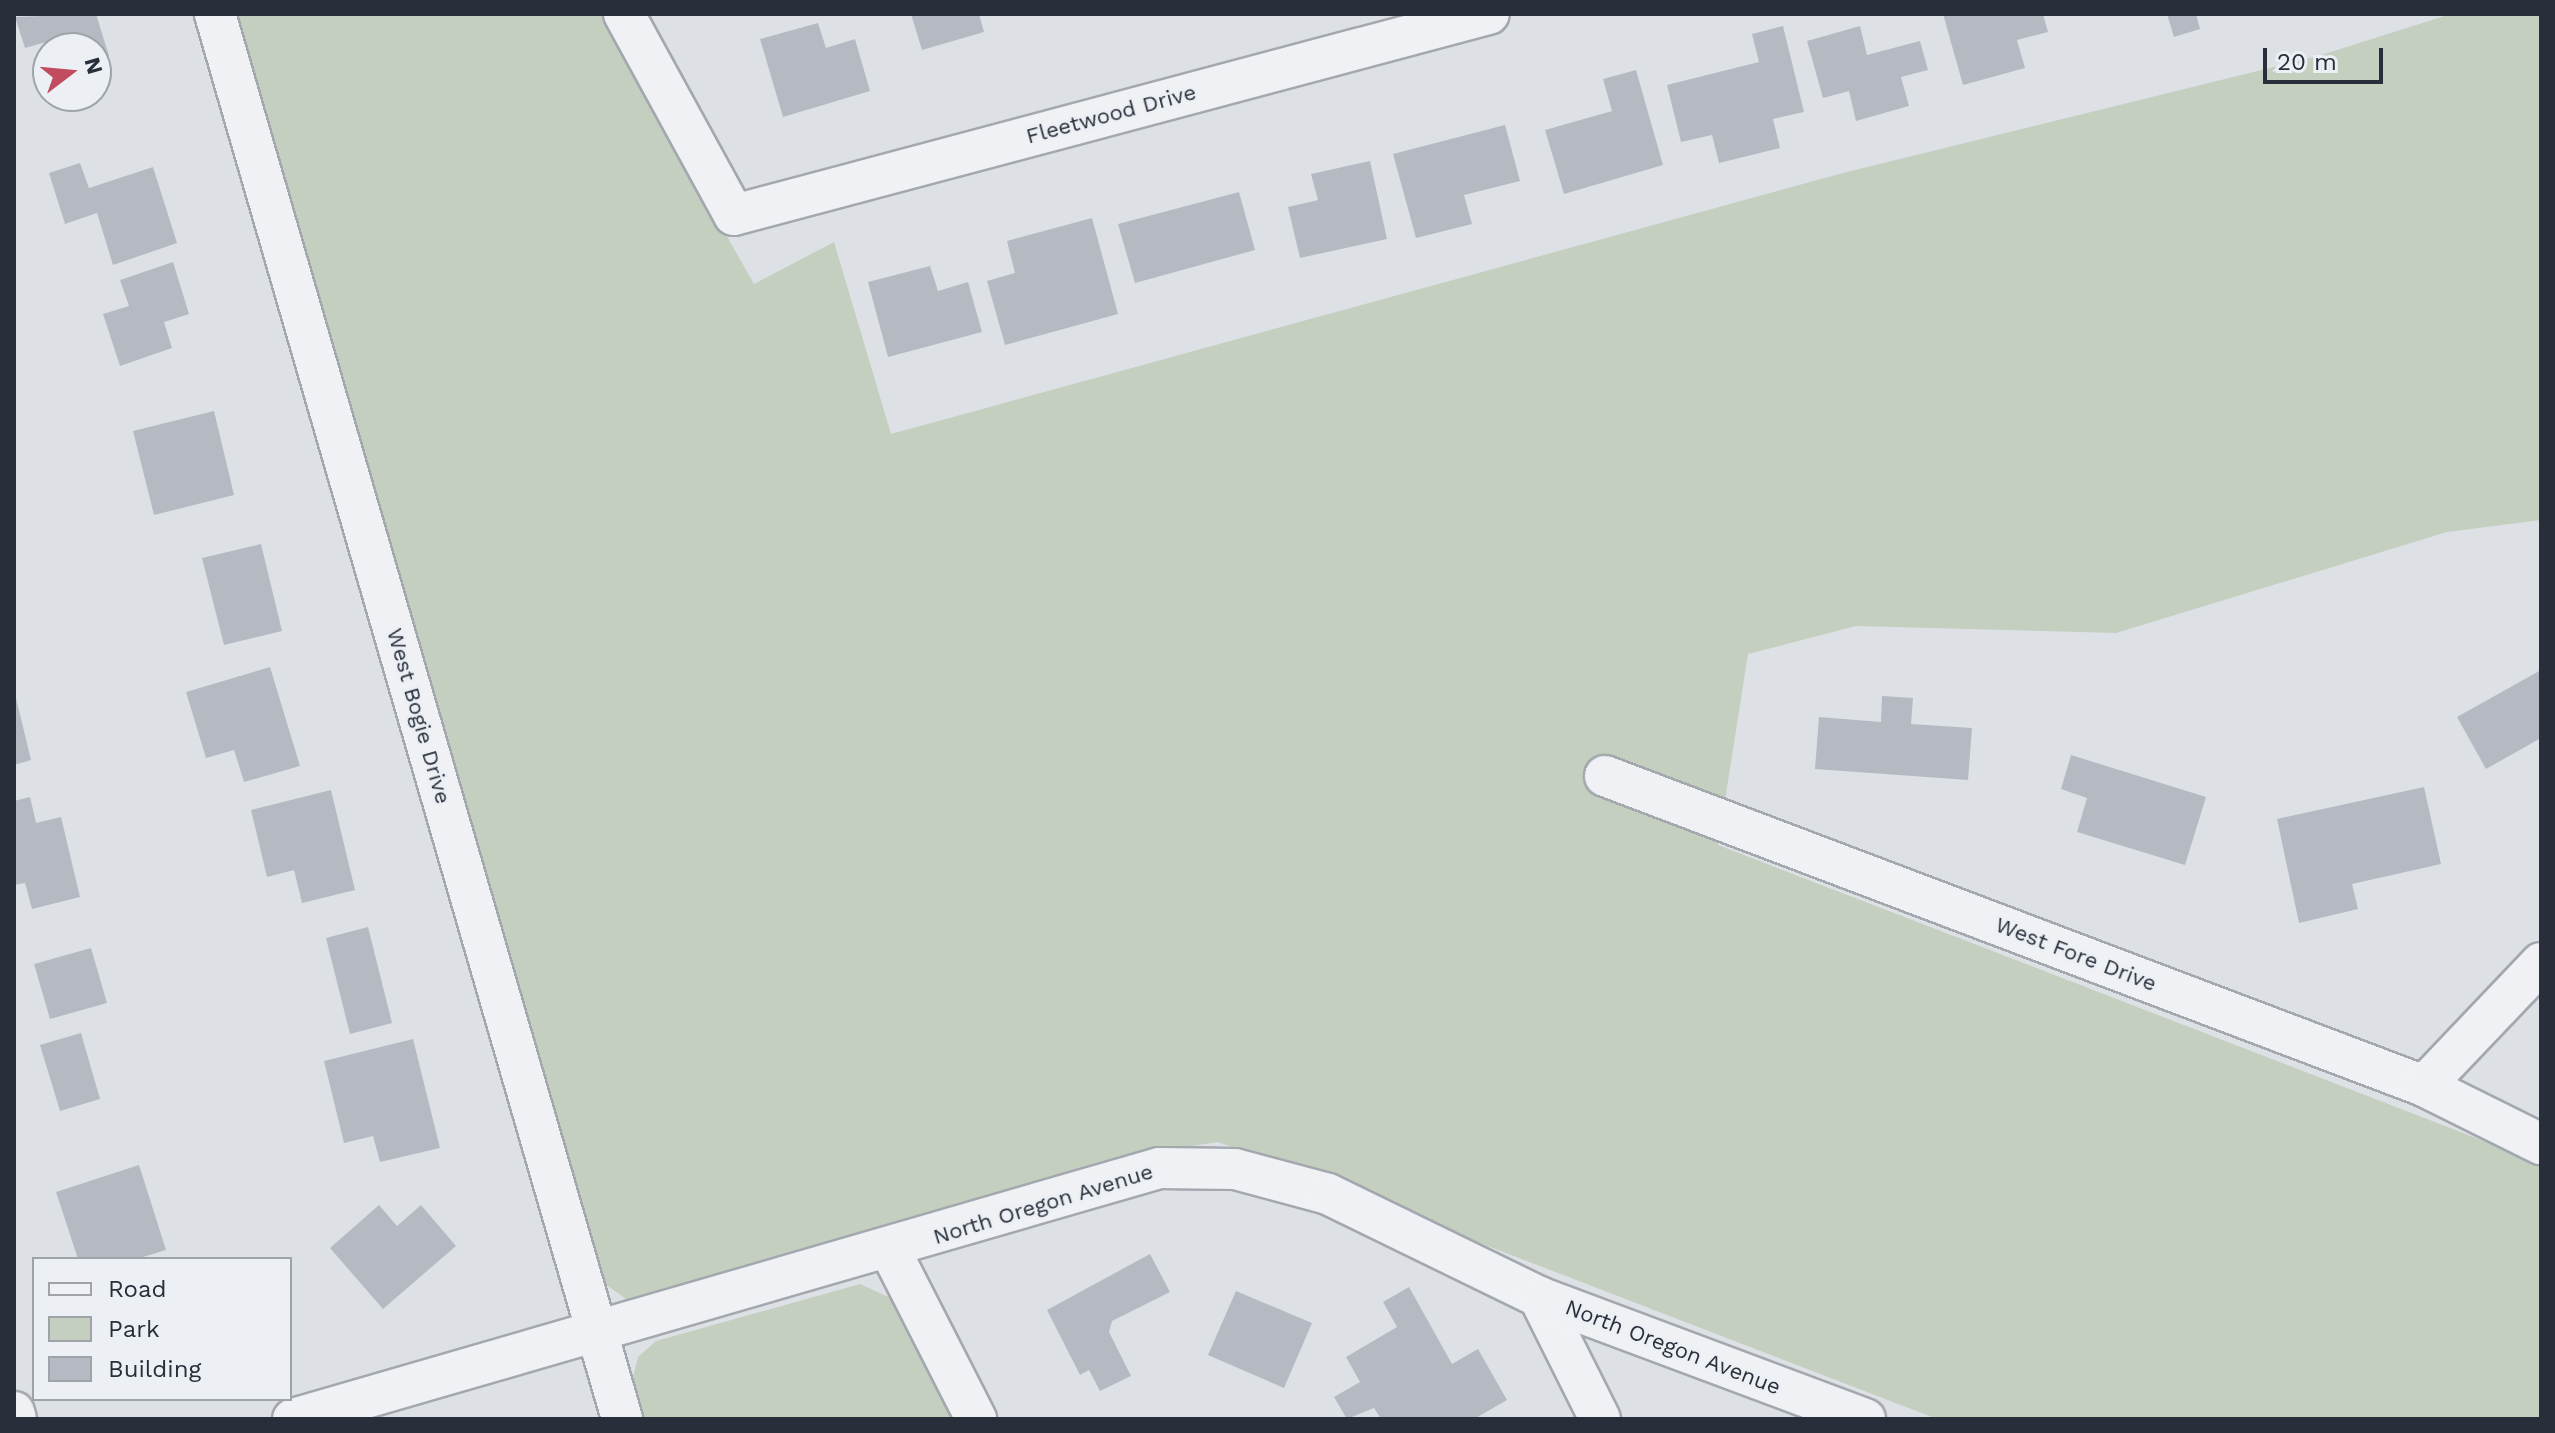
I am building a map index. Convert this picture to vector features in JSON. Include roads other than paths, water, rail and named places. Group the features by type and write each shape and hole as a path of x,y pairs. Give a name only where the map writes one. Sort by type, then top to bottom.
{"street":[{"name":"West Bogie Drive","path":"215,14 622,1419"},
{"name":"Fleetwood Drive","path":"624,14 734,215 1489,14"},
{"name":"West Fore Drive","path":"1605,776 2424,1086 2541,1144"},
{"path":"2424,1086 2541,963"},
{"name":"North Oregon Avenue","path":"293,1419 598,1335 1159,1168 1235,1169 1328,1194 1539,1297 1865,1419"},
{"path":"890,1250 976,1419"},
{"path":"1539,1297 1600,1419"},
{"path":"14,1412 16,1419"}]}
